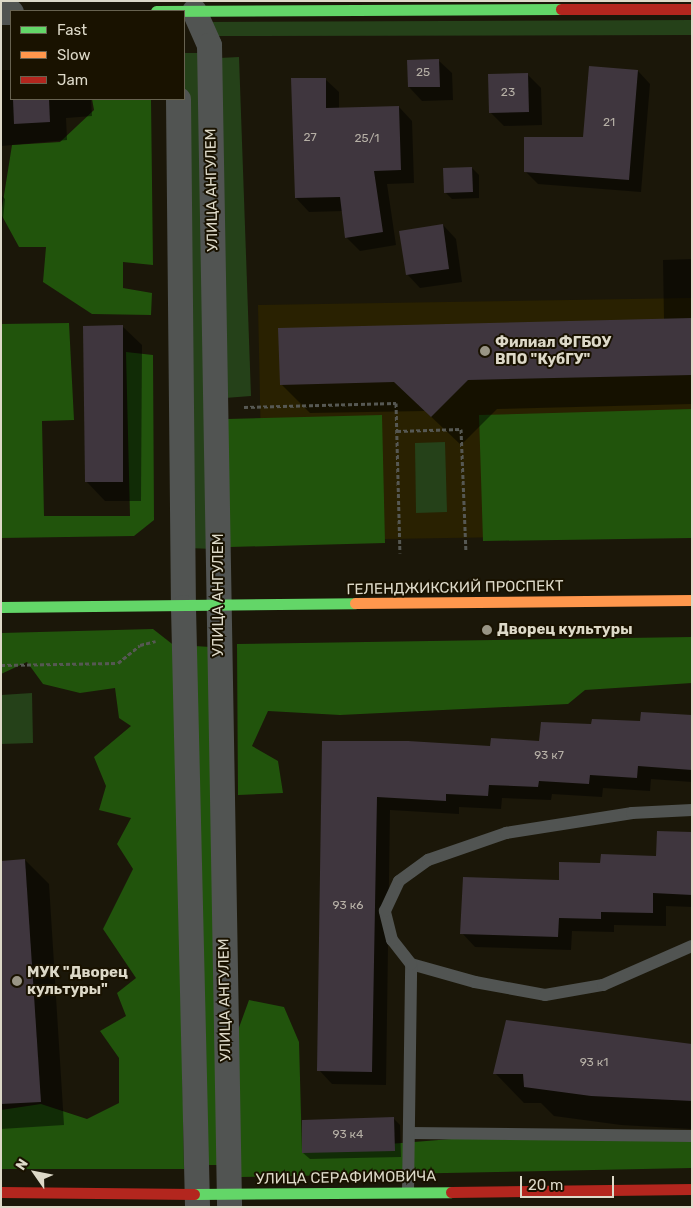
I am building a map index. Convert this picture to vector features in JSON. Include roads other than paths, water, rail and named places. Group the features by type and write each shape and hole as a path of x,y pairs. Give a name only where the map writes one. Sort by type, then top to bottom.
{"street":[{"path":"189,22 692,9"},
{"name":"УЛИЦА АНГУЛЕМ","path":"189,22 209,45 217,408 228,1201"},
{"path":"178,100 184,607 197,1200"},
{"name":"ГЕЛЕНДЖИКСКИЙ ПРОСПЕКТ","path":"184,607 692,600"},
{"path":"1,607 184,607"},
{"name":"УЛИЦА СЕРАФИМОВИЧА","path":"1,1192 228,1201 408,1192 692,1189"}],"lane":[{"path":"692,810 632,813 506,833 428,860 399,881 385,911 392,940 411,964 475,982 545,994 603,985 692,946"},
{"path":"408,1192 411,964"},
{"path":"409,1133 692,1136"}],"place":[{"name":"Филиал ФГБОУ ВПО \"КубГУ\"","path":"485,351"},
{"name":"Дворец культуры","path":"487,630"},
{"name":"МУК \"Дворец культуры\"","path":"17,981"}]}
